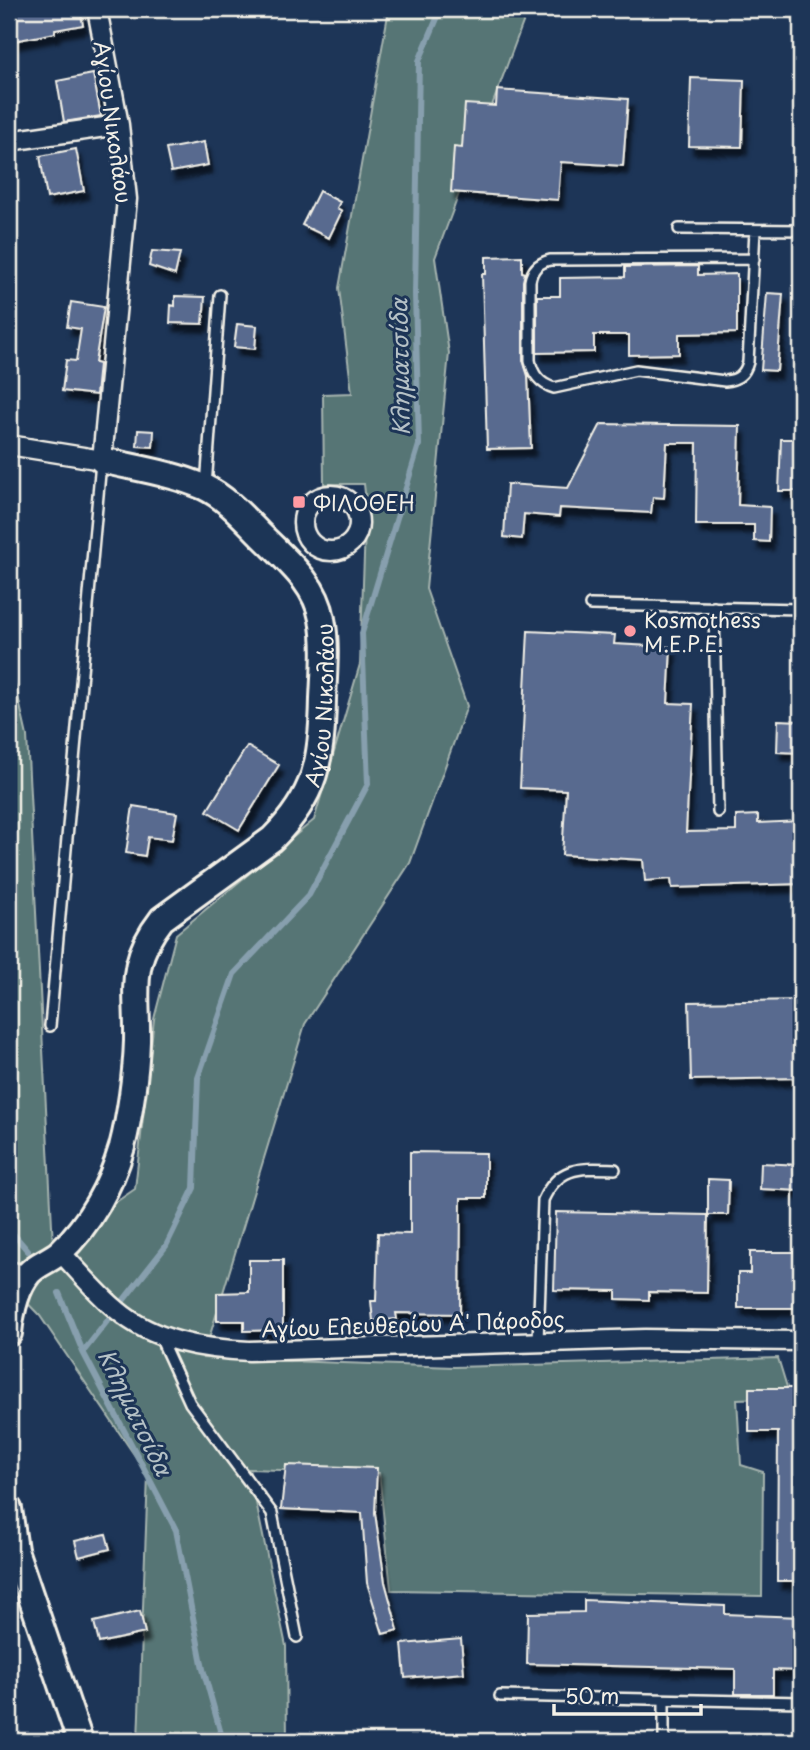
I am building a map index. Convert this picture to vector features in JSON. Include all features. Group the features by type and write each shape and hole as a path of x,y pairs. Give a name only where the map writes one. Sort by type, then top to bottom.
{"street":[{"name":"Αγίου Νικολάου","path":"9,1331 19,1269 60,1252 93,1211 105,1191 122,1146 137,1043 136,976 148,936 162,919 271,839 286,824 310,788 323,736 323,621 317,601 291,563 227,501 206,488 182,479 102,460 127,216 119,125 97,9"},
{"path":"9,141 119,125"},
{"path":"9,445 102,460"},
{"path":"291,563 310,541"},
{"name":"Αγίου Ελευθερίου Α' Πάροδος","path":"60,1252 116,1310 142,1328 180,1342 225,1350 645,1339 801,1341"},
{"path":"9,1509 15,1550 80,1741"}],"lane":[{"path":"680,229 801,230"},
{"path":"754,259 550,260 538,264 530,281 530,360 533,371 542,383 554,388 636,370 725,381 738,378 747,368 748,362 754,259 755,230"},
{"path":"206,488 220,295"},
{"path":"50,1026 102,460"},
{"path":"590,605 801,609"},
{"path":"714,607 718,812"},
{"path":"538,1342 543,1200 555,1181 564,1174 586,1168 615,1169"},
{"path":"158,1334 190,1403 272,1513 297,1637"},
{"path":"500,1696 801,1702"},
{"path":"664,1700 664,1741"}],"green space":[{"path":"389,9 528,9 435,258 449,353 426,589 467,706 410,863 305,1024 203,1358 454,1367 778,1358 790,1397 737,1399 741,1465 763,1472 762,1596 391,1590 379,1473 249,1469 286,1646 287,1741 138,1741 148,1475 40,1316 9,1284 9,657 27,736 53,1245 135,1189 154,1019 176,934 314,820 360,664 366,502 364,484 324,484 323,394 352,393 339,288"}],"building":[{"path":"9,9 80,9 83,25 9,42"},
{"path":"93,74 101,116 64,122 57,81"},
{"path":"691,78 744,80 742,147 689,146"},
{"path":"497,90 628,99 623,166 561,162 558,200 451,192 454,147 462,148 465,104 496,106"},
{"path":"204,142 208,165 171,172 166,149"},
{"path":"76,149 84,191 47,198 40,156"},
{"path":"319,191 340,202 337,208 342,211 329,238 302,225"},
{"path":"152,251 180,253 175,275 149,266"},
{"path":"522,256 522,272 525,273 523,360 528,376 531,448 487,449 482,274 486,274 486,257"},
{"path":"698,266 698,275 737,274 737,333 679,334 679,354 629,355 629,335 594,335 594,352 537,353 537,296 560,296 560,278 625,277 625,267"},
{"path":"767,293 783,294 777,371 761,370"},
{"path":"175,296 205,297 203,324 170,323 171,305 175,306"},
{"path":"71,302 104,307 95,363 99,364 96,395 62,391 66,360 76,361 81,329 67,327"},
{"path":"237,324 257,326 255,349 234,347"},
{"path":"601,424 740,426 738,505 770,507 769,542 754,541 754,525 696,525 697,443 667,443 664,498 653,497 651,513 560,508 559,517 524,514 522,539 504,537 507,484 568,488"},
{"path":"138,430 154,431 153,447 137,446"},
{"path":"781,439 801,439 801,491 779,491"},
{"path":"528,631 615,635 614,644 671,647 668,703 693,704 686,832 736,831 736,816 758,815 758,823 800,821 801,884 672,888 671,879 645,881 643,860 562,855 566,790 520,788"},
{"path":"778,720 801,721 801,753 777,752"},
{"path":"247,746 279,765 239,830 207,811"},
{"path":"133,806 177,813 172,840 148,837 145,856 126,853"},
{"path":"801,1000 801,1078 691,1080 689,1002"},
{"path":"410,1152 486,1153 486,1198 461,1198 460,1314 396,1313 397,1319 373,1321 371,1301 376,1301 378,1233 410,1234"},
{"path":"761,1163 801,1165 801,1191 760,1189"},
{"path":"708,1179 729,1180 728,1215 708,1215"},
{"path":"556,1212 708,1215 707,1293 649,1292 649,1300 616,1299 616,1291 554,1290"},
{"path":"750,1252 801,1252 801,1308 738,1308 738,1273 750,1273"},
{"path":"249,1260 283,1260 283,1330 244,1331 244,1321 217,1321 217,1293 249,1292"},
{"path":"749,1388 801,1388 801,1581 777,1581 778,1432 749,1432"},
{"path":"286,1465 377,1468 375,1513 385,1582 398,1630 383,1634 367,1583 362,1513 281,1509"},
{"path":"106,1534 110,1549 79,1557 75,1541"},
{"path":"584,1600 725,1606 725,1614 801,1617 801,1671 773,1670 773,1694 735,1694 735,1669 527,1664 528,1613 584,1612"},
{"path":"140,1611 145,1633 99,1643 94,1622"},
{"path":"461,1639 464,1673 405,1678 402,1644"}],"waterway":[{"name":"Κληματσίδα","path":"223,1741 203,1669 176,1530 83,1352 166,1246 194,1188 198,1078 234,974 309,895 368,784 362,633 419,445 415,294 419,61 441,9"},
{"name":"Κληματσίδα","path":"9,1229 28,1251"},
{"path":"59,1293 83,1352"}],"place":[{"name":"ΦΙΛΟΘΕΗ","path":"299,502"},
{"name":"Kosmothess M.E.P.E.","path":"630,631"}]}
